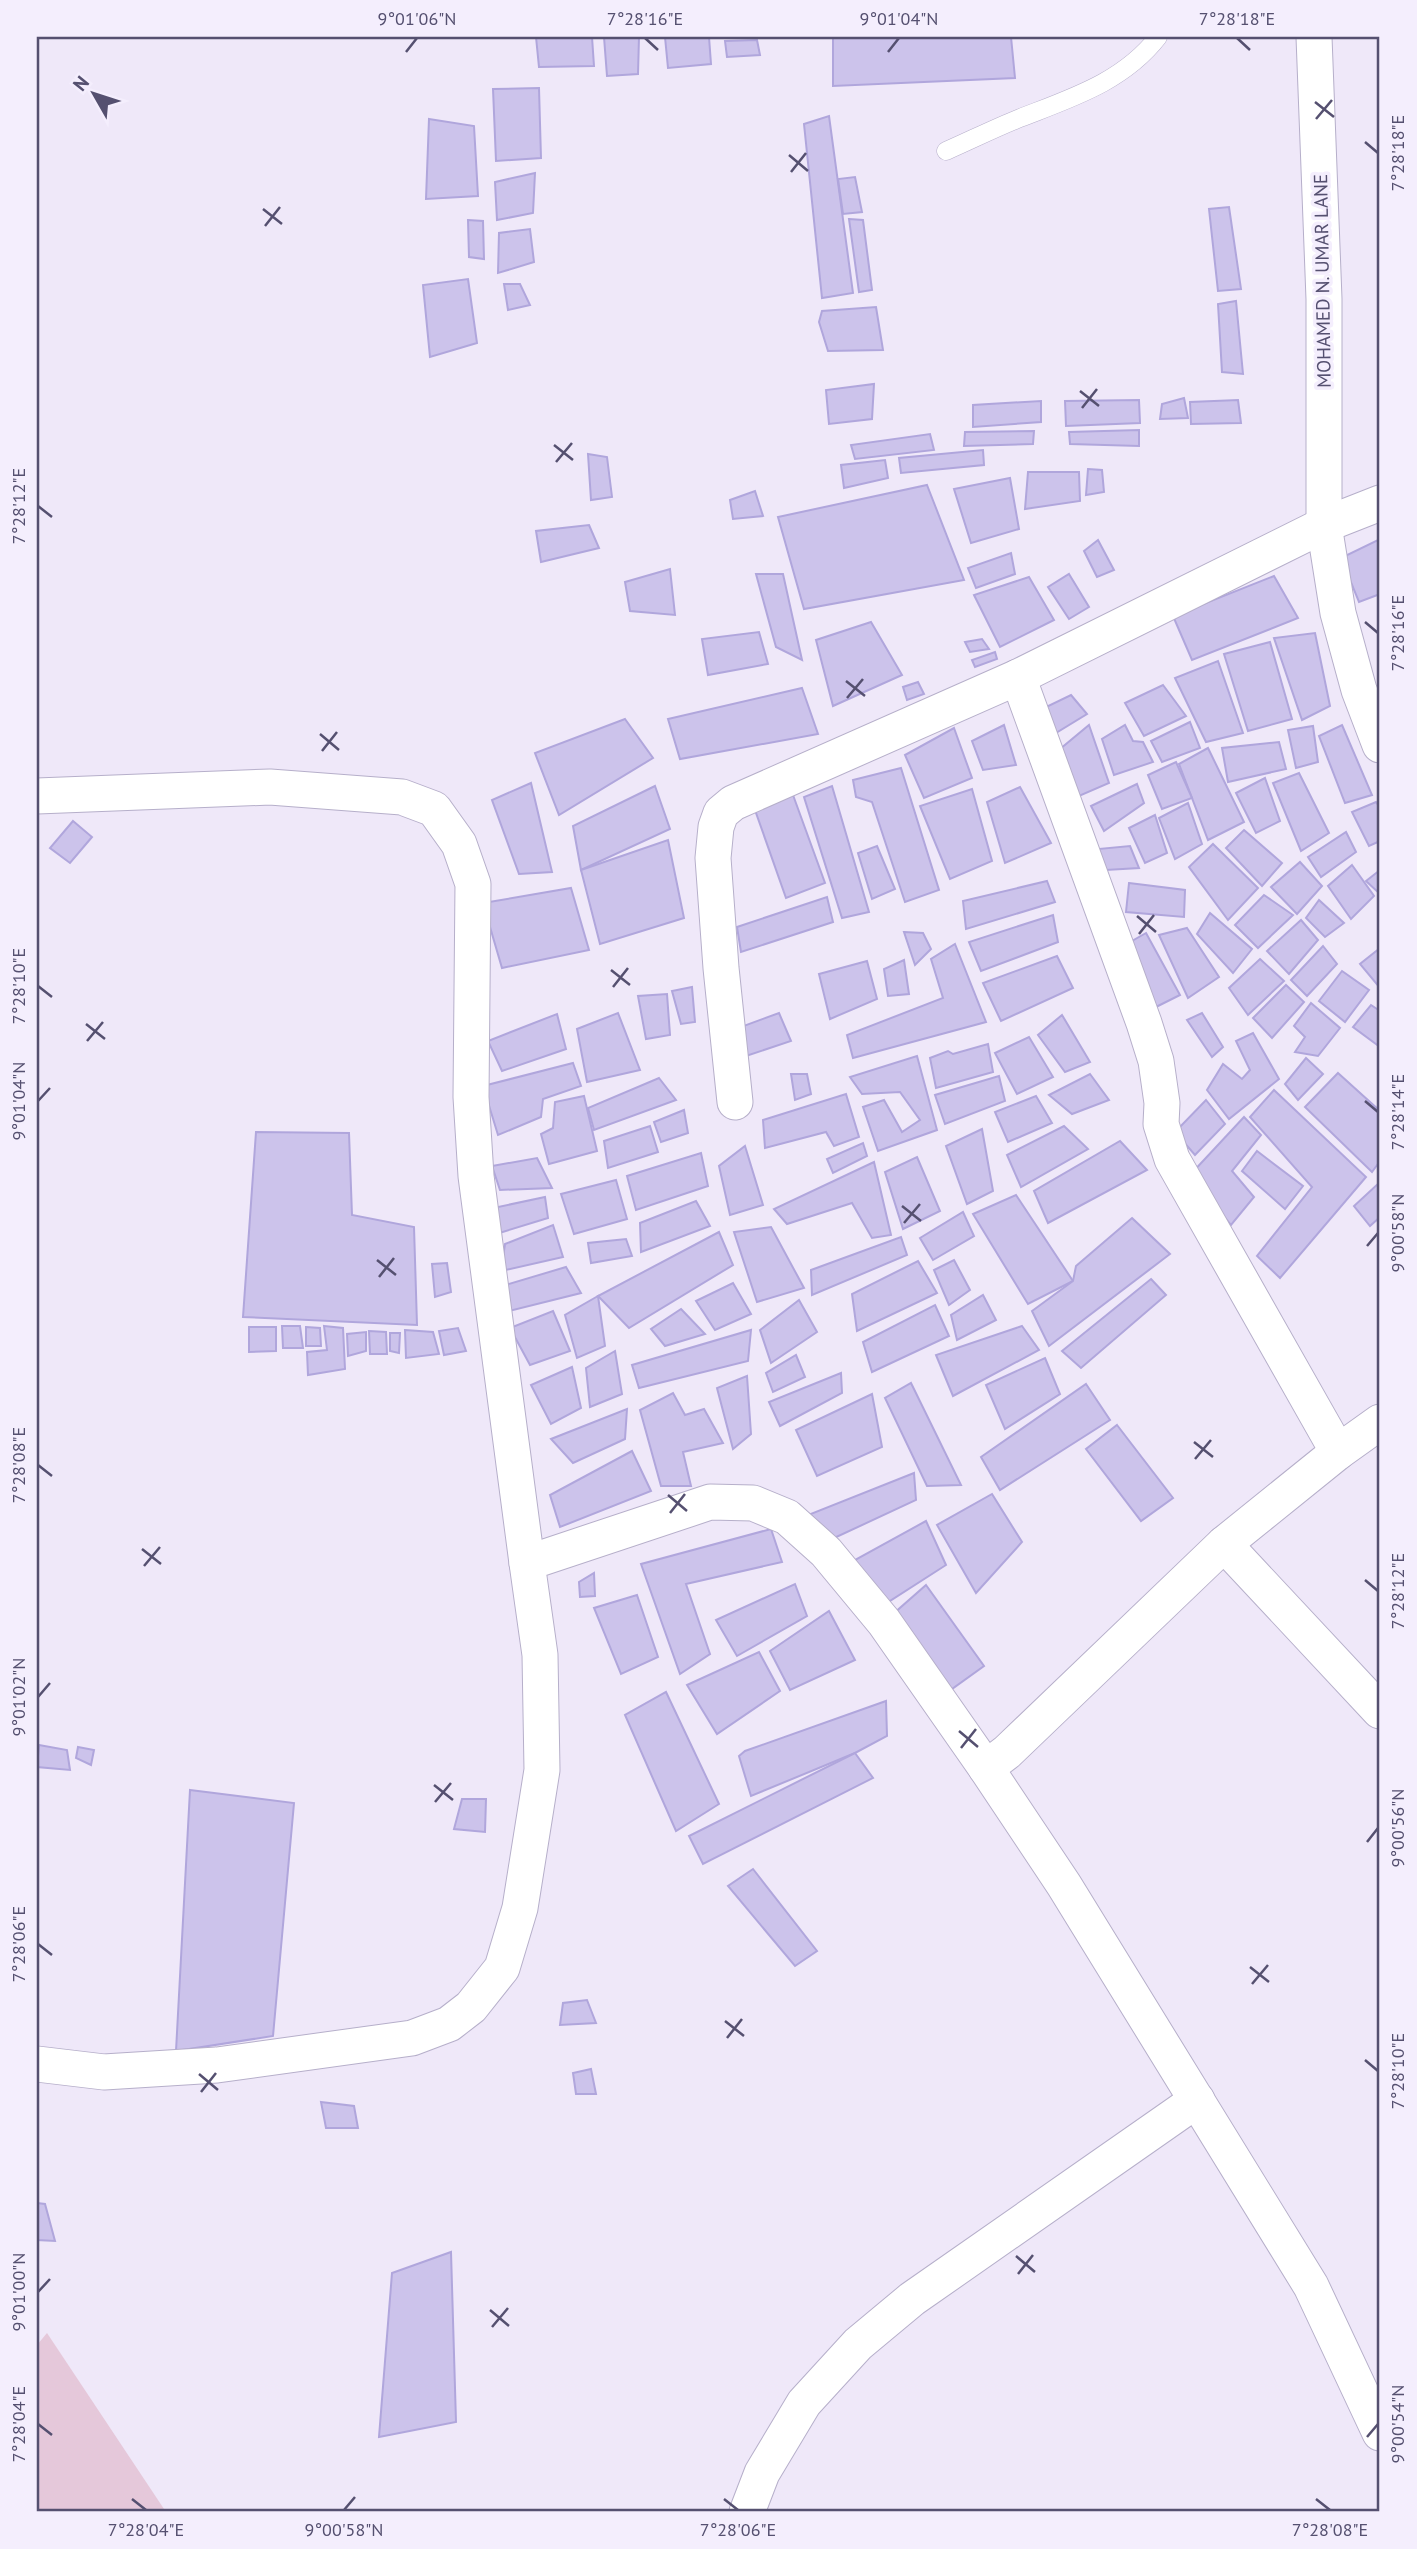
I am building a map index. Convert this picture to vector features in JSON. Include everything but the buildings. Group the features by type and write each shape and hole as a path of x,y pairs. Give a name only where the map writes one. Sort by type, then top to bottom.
{"street":[{"name":"MOHAMED N. UMAR LANE","path":"1314,37 1324,299 1324,525 1338,614 1359,690 1380,745"},
{"path":"735,1102 713,858 716,827 721,813 733,803 1018,677 1324,525 1380,503"},
{"path":"1018,677 1144,1023 1156,1061 1161,1124 1172,1159 1338,1452"},
{"path":"37,796 270,787 402,796 434,809 459,844 472,884 471,1097 476,1176 540,1655 542,1770 520,1908 502,1968 471,2007 449,2025 412,2038 217,2066 104,2072 37,2064"},
{"path":"986,1769 1224,1544 1338,1452 1376,1431"},
{"path":"527,1563 710,1502 753,1503 787,1517 827,1552 894,1633 1064,1885 1311,2286 1380,2432"},
{"path":"1224,1544 1380,1711"},
{"path":"747,2512 762,2473 804,2403 858,2344 912,2299 1196,2100"}],"lane":[{"path":"946,151 1019,118 1075,98 1117,75 1147,51 1158,37"}],"shaded area":[{"path":"47,2333 166,2512 37,2512 37,2345"}]}
